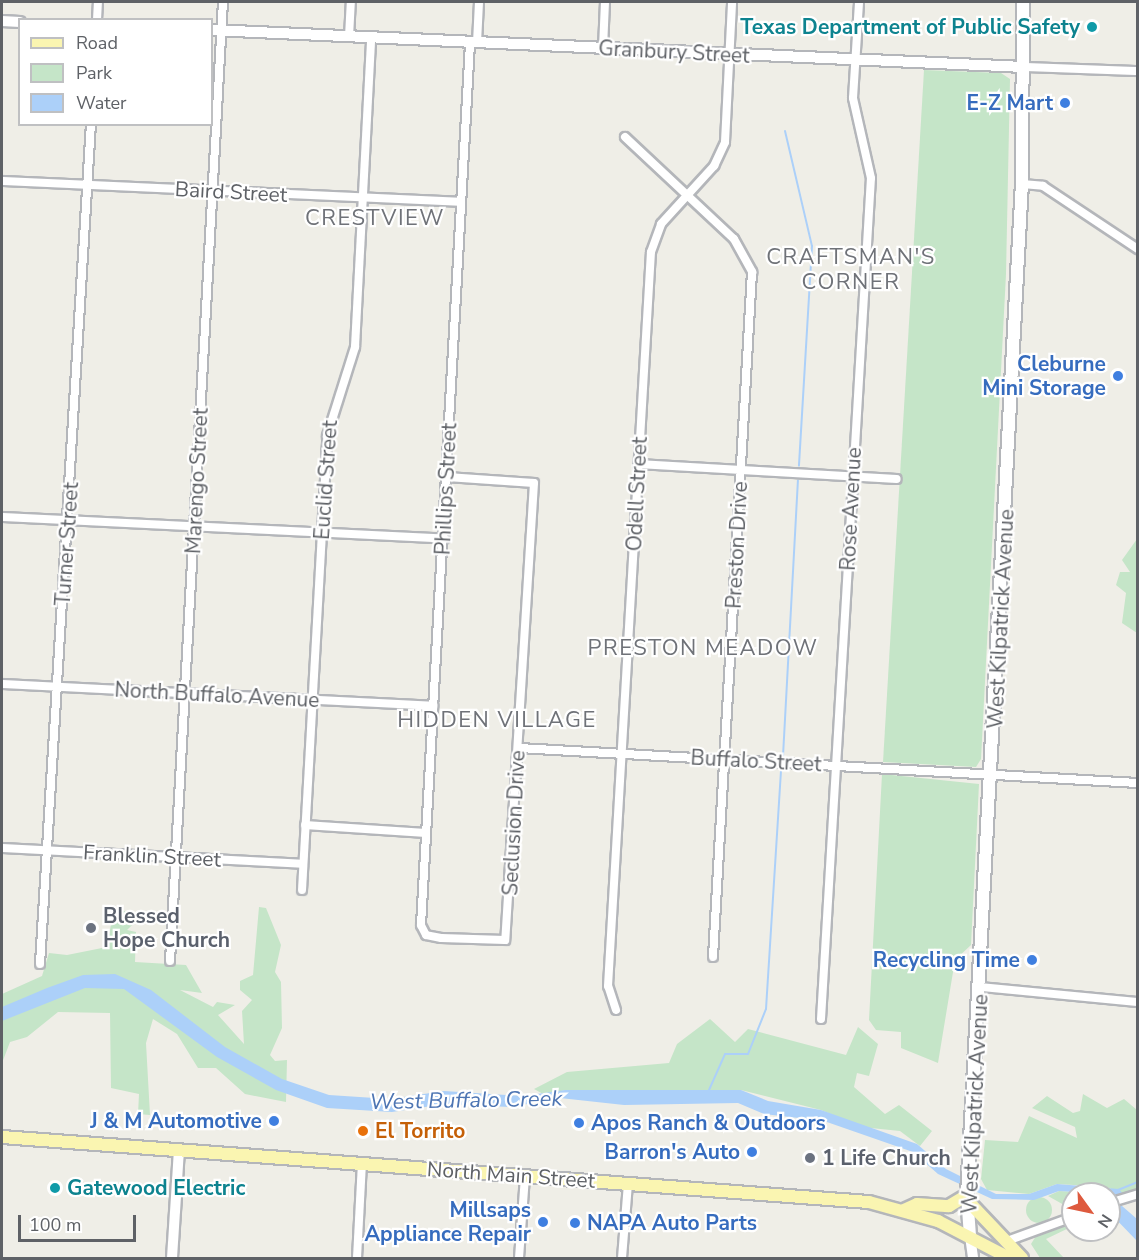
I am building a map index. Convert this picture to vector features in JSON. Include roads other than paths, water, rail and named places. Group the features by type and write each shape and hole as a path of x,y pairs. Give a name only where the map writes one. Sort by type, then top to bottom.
{"main road":[{"name":"West Kilpatrick Avenue","path":"970,1236 967,1197 981,987 1022,184 1023,2"},
{"name":"North Main Street","path":"2,1137 868,1202 904,1210 970,1236 1009,1258"},
{"path":"904,1210 917,1204 949,1206 967,1197 1022,1258"}],"street":[{"path":"97,18 98,2"},
{"name":"Marengo Street","path":"170,961 212,191 217,30 223,2"},
{"path":"349,37 351,2"},
{"name":"Phillips Street","path":"426,935 421,925 461,202 479,2"},
{"path":"603,48 605,2"},
{"name":"Odell Street","path":"616,1010 608,986 651,252 661,224 714,166 725,142 732,2"},
{"name":"Rose Avenue","path":"821,1018 871,178 854,104 858,2"},
{"path":"2,21 18,22"},
{"name":"Granbury Street","path":"217,30 1137,71"},
{"name":"Euclid Street","path":"302,890 329,421 355,347 371,37"},
{"name":"Turner Street","path":"40,964 50,850 91,126"},
{"name":"Preston Drive","path":"625,137 742,247 752,272 712,957"},
{"name":"Baird Street","path":"2,182 461,202"},
{"path":"1022,184 1043,186 1137,249"},
{"path":"638,464 897,479"},
{"name":"Seclusion Drive","path":"426,935 505,940 519,748 534,483 447,477"},
{"path":"2,517 444,539"},
{"name":"North Buffalo Avenue","path":"2,684 433,706"},
{"name":"Buffalo Street","path":"519,748 1137,783"},
{"path":"305,825 426,834"},
{"name":"Franklin Street","path":"2,848 303,864"},
{"path":"981,987 1137,1002"},
{"path":"172,1258 179,1151"},
{"path":"357,1258 362,1164"},
{"path":"519,1258 525,1177"},
{"path":"622,1258 628,1184"},
{"path":"1121,1198 1137,1194"},
{"path":"1007,1241 1061,1221"},
{"path":"970,1236 973,1258"}],"water":[{"name":"West Buffalo Creek","path":"115,974 151,990 225,1047 282,1079 329,1095 390,1099 444,1091 523,1096 565,1090 741,1090 768,1101 821,1110 917,1144 946,1169 996,1194 1029,1194 1057,1184 1061,1184 1061,1191 1034,1200 992,1199 938,1174 913,1152 824,1121 764,1114 738,1103 624,1105 560,1098 511,1107 445,1104 392,1112 327,1108 276,1090 217,1057 124,989 85,988 2,1021 2,1007 83,975"},
{"path":"1121,1205 1137,1219 1137,1241 1121,1224"}],"waterway":[{"path":"785,131 812,246 799,466"},
{"path":"783,756 798,480"},
{"path":"709,1090 725,1054 748,1054 766,1009 781,770"},
{"path":"1121,1189 1138,1182"}],"place":[{"name":"Texas Department of Public Safety","path":"1092,27"},
{"name":"E-Z Mart","path":"1065,103"},
{"name":"Cleburne Mini Storage","path":"1118,376"},
{"name":"Blessed Hope Church","path":"91,928"},
{"name":"Recycling Time","path":"1032,960"},
{"name":"J & M Automotive","path":"274,1121"},
{"name":"Apos Ranch & Outdoors","path":"579,1123"},
{"name":"El Torrito","path":"363,1131"},
{"name":"Barron's Auto","path":"752,1152"},
{"name":"1 Life Church","path":"810,1158"},
{"name":"Gatewood Electric","path":"55,1188"},
{"name":"Millsaps Appliance Repair","path":"543,1222"},
{"name":"NAPA Auto Parts","path":"575,1223"}],"district":[{"name":"CRESTVIEW","path":"375,219"},
{"name":"CRAFTSMAN'S CORNER","path":"851,270"},
{"name":"PRESTON MEADOW","path":"703,649"},
{"name":"HIDDEN VILLAGE","path":"497,721"}]}
